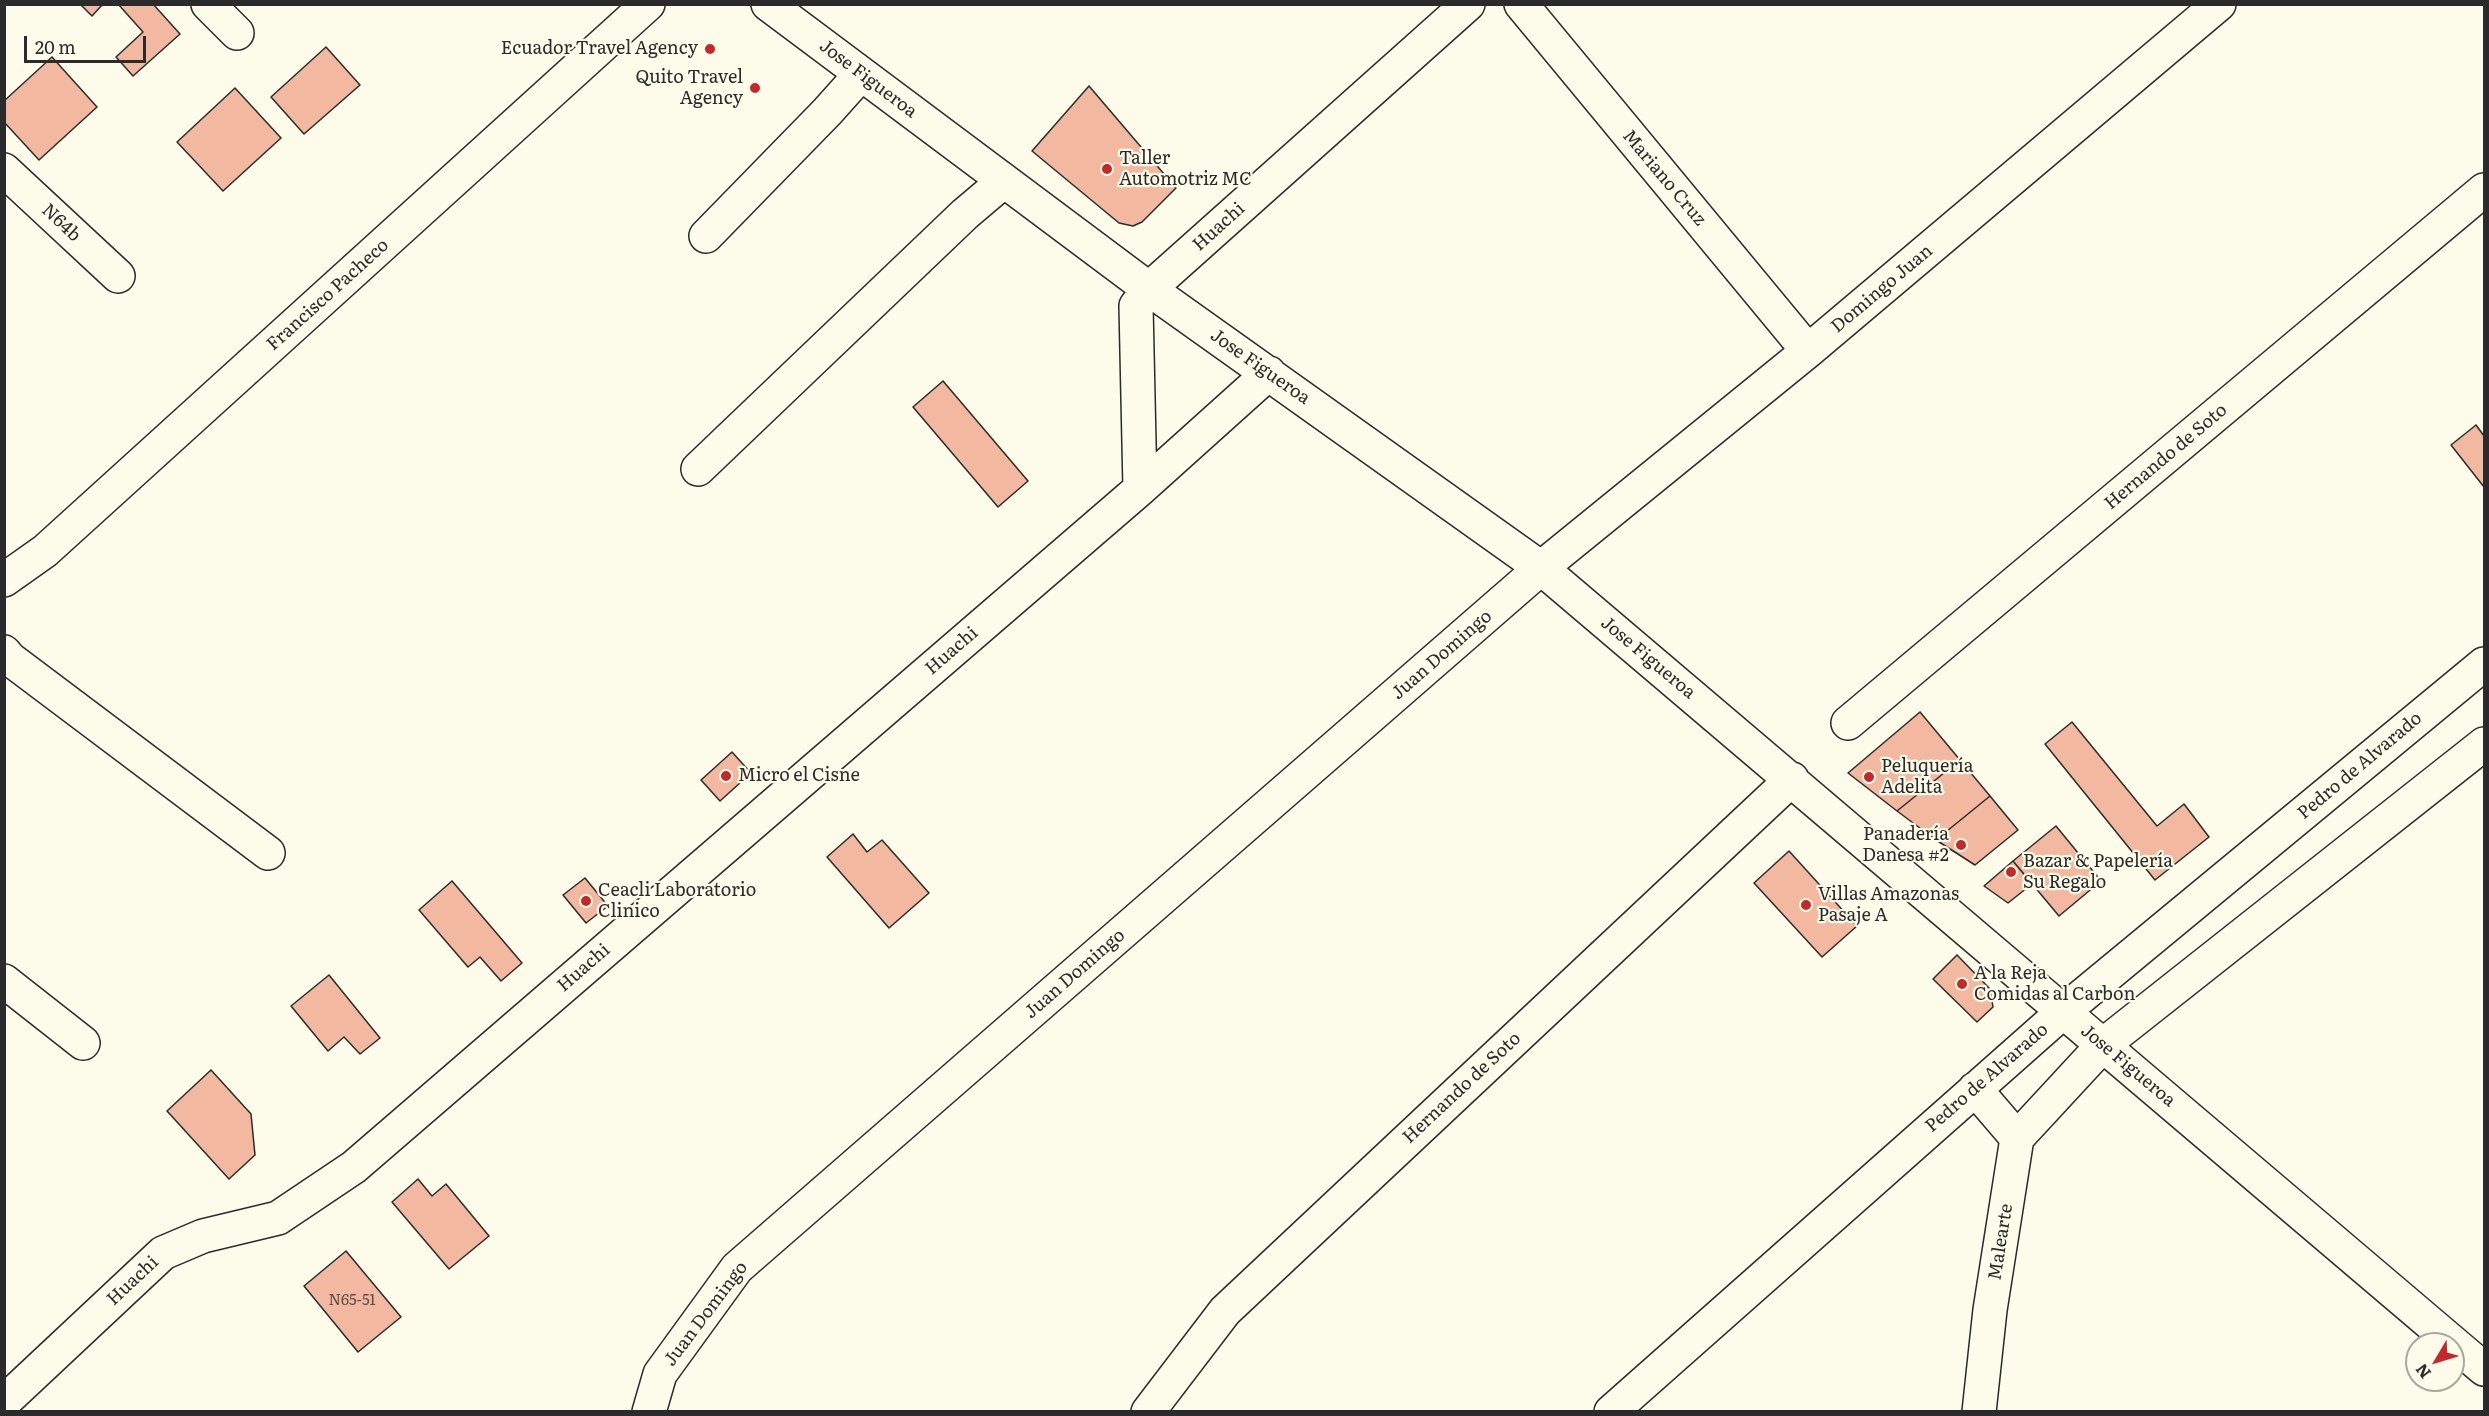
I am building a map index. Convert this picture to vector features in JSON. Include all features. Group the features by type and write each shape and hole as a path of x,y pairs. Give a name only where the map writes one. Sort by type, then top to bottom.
{"street":[{"path":"208,4 237,33"},
{"name":"Francisco Pacheco","path":"4,580 45,551 648,4"},
{"name":"Jose Figueroa","path":"768,4 1149,289 1541,568 2484,1369"},
{"name":"Huachi","path":"1140,489 1136,306 1149,289 1468,4"},
{"name":"Mariano Cruz","path":"1521,4 1808,351"},
{"name":"Domingo Juan","path":"1541,568 1808,351 2219,4"},
{"path":"706,236 861,74"},
{"name":"N64b","path":"4,170 118,276"},
{"path":"698,469 964,214 1004,181"},
{"name":"Hernando de Soto","path":"1848,723 2484,190"},
{"name":"Huachi","path":"4,1402 163,1252 203,1236 278,1218 354,1167 1140,489 1269,373"},
{"name":"Juan Domingo","path":"649,1412 660,1374 737,1268 1541,568"},
{"path":"4,652 10,659 268,853"},
{"name":"Pedro de Alvarado","path":"1611,1412 2064,1011 2484,664"},
{"path":"1975,1089 2017,1138 2103,1045 2484,744"},
{"name":"Hernando de Soto","path":"1148,1412 1224,1311 1792,779"},
{"path":"4,981 83,1043"},
{"name":"Malearte","path":"1979,1412 1990,1310 2017,1138"}],"building":[{"path":"80,4 103,4 92,16"},
{"path":"118,4 153,4 180,34 133,76 116,57 143,32"},
{"path":"326,47 360,85 304,134 271,97"},
{"path":"52,57 97,107 39,160 4,122 4,101"},
{"name":"Taller Automotriz MC","path":"1089,86 1176,188 1142,222 1133,226 1119,223 1032,151"},
{"path":"235,88 281,138 223,191 177,142"},
{"path":"943,381 1028,481 998,507 913,407"},
{"path":"2476,425 2484,436 2484,487 2451,445"},
{"path":"1920,712 1960,760 1897,811 1848,773"},
{"path":"2072,722 2157,826 2184,804 2209,837 2155,880 2045,744"},
{"name":"Micro el Cisne","path":"732,752 751,773 720,801 701,780"},
{"path":"1960,760 1990,796 1936,840 1897,811"},
{"path":"1990,796 2018,830 1975,865 1936,840"},
{"path":"2056,826 2101,881 2059,916 2013,861"},
{"path":"853,834 867,852 882,840 929,893 889,928 827,857"},
{"name":"Villas Amazonas Pasaje A","path":"1789,851 1857,926 1822,957 1754,883"},
{"name":"Bazar & Papelería Su Regalo","path":"2013,861 2032,884 2008,903 1984,886"},
{"name":"Ceacli Laboratorio Clinico","path":"585,878 608,906 586,923 563,895"},
{"path":"452,881 522,963 501,981 480,957 468,967 419,910"},
{"name":"A la Reja Comidas al Carbon","path":"1957,955 1990,989 1993,1007 1977,1022 1933,979"},
{"path":"329,975 380,1038 360,1054 344,1037 328,1051 291,1006"},
{"path":"211,1070 251,1114 255,1155 229,1179 167,1111"},
{"path":"418,1179 432,1196 446,1184 489,1236 449,1269 392,1202"},
{"path":"346,1251 401,1317 358,1352 304,1286"}],"place":[{"name":"Ecuador Travel Agency","path":"710,49"},
{"name":"Quito Travel Agency","path":"755,88"},
{"name":"Taller Automotriz MC","path":"1107,169"},
{"name":"Micro el Cisne","path":"726,776"},
{"name":"Peluquería Adelita","path":"1869,777"},
{"name":"Panadería Danesa #2","path":"1961,845"},
{"name":"Bazar & Papelería Su Regalo","path":"2011,872"},
{"name":"Ceacli Laboratorio Clinico","path":"586,901"},
{"name":"Villas Amazonas Pasaje A","path":"1806,905"},
{"name":"A la Reja Comidas al Carbon","path":"1962,984"}]}
